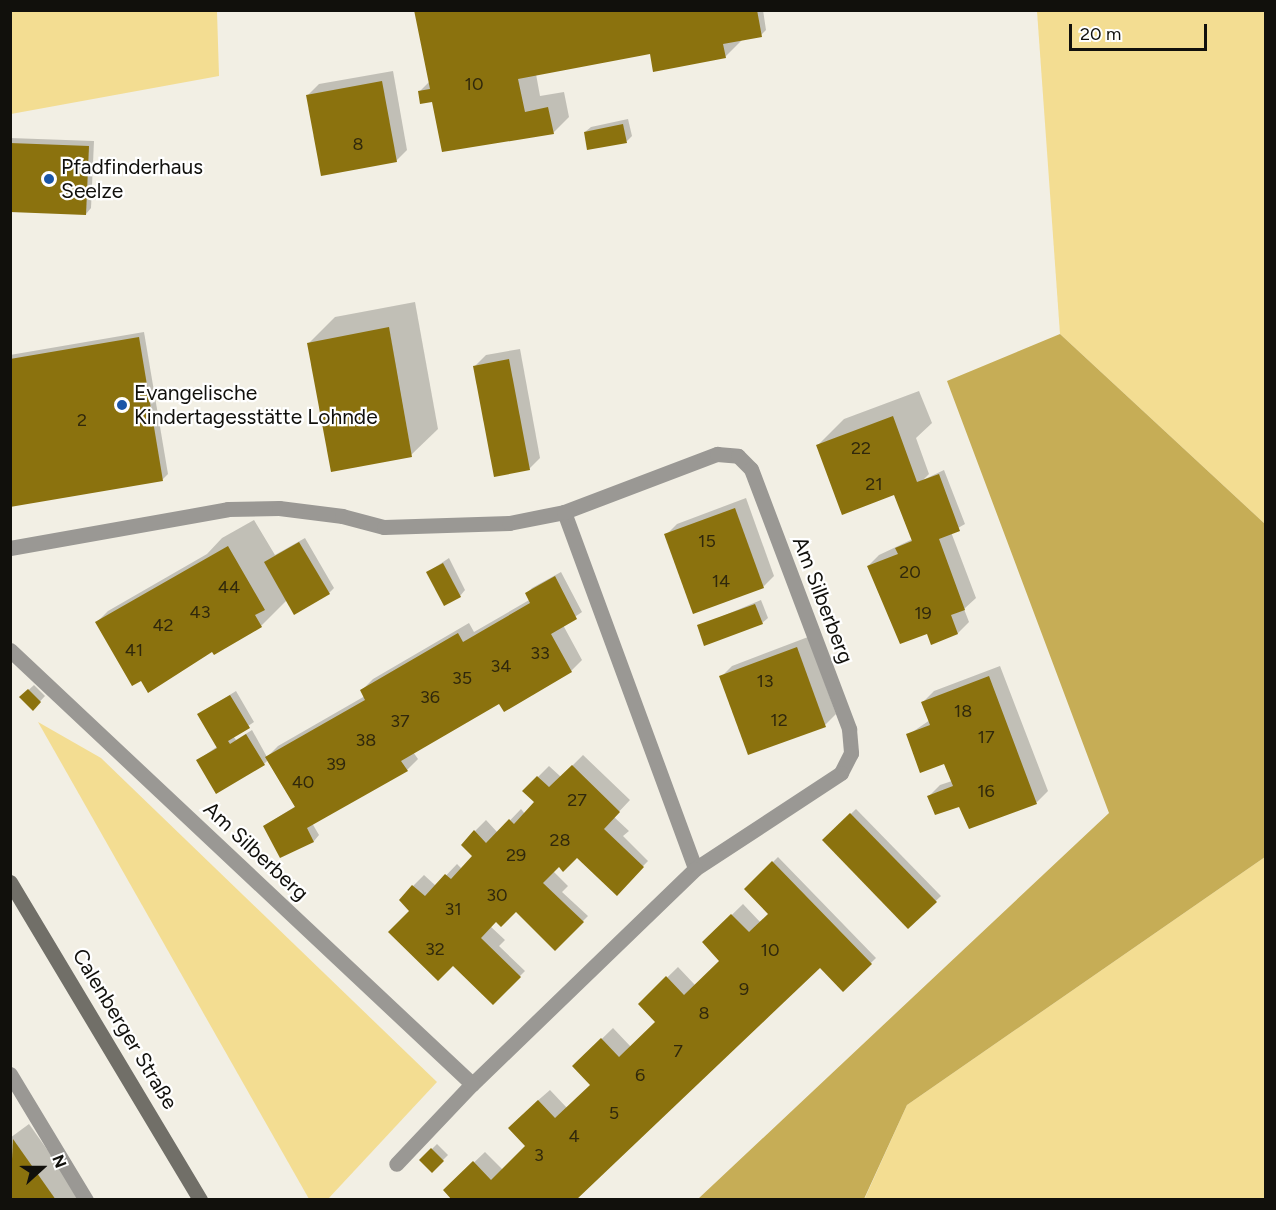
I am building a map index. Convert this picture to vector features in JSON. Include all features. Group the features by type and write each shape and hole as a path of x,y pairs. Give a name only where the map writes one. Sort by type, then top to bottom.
{"street":[{"name":"Am Silberberg","path":"10,548 228,509 279,508 342,516 384,527 509,523 564,512 717,454 738,456 751,468 849,729 851,753 842,773 695,869 472,1084 396,1164"},
{"path":"564,512 695,869"},
{"name":"Am Silberberg","path":"10,650 472,1084"},
{"name":"Calenberger Straße","path":"10,882 200,1200"},
{"path":"10,1074 86,1200"}],"shaded area":[{"path":"10,11 217,11 219,76 11,114"},
{"path":"1037,11 1265,11 1265,524 1060,334"},
{"path":"1060,334 1265,524 1265,857 907,1105 864,1199 698,1199 1109,813 947,381"},
{"path":"38,722 101,758 437,1082 328,1199 309,1199"},
{"path":"1265,857 1265,1199 864,1200 907,1105"}],"building":[{"path":"414,10 757,10 762,37 723,44 726,58 653,72 650,54 518,79 525,112 548,107 554,134 442,152 432,102 420,104 418,91 430,89"},
{"path":"382,81 397,162 321,176 306,95"},
{"path":"623,124 627,143 587,150 584,132"},
{"name":"Pfadfinderhaus Seelze","path":"10,143 89,146 86,215 10,212"},
{"path":"389,327 412,457 331,472 307,343"},
{"path":"139,337 163,481 10,507 10,359"},
{"path":"509,359 530,470 494,477 473,366"},
{"path":"893,416 917,482 939,474 960,531 939,539 965,610 951,615 958,634 931,645 927,634 900,644 867,566 898,554 895,548 912,541 894,495 842,515 816,445"},
{"path":"735,508 764,588 693,614 664,534"},
{"path":"299,542 330,594 294,615 264,562"},
{"path":"228,546 265,610 255,615 262,627 214,655 212,652 148,693 141,681 132,686 95,622"},
{"path":"443,563 461,597 444,606 426,572"},
{"path":"555,576 577,619 551,634 572,672 504,712 499,704 401,761 408,771 307,828 314,842 280,858 263,826 295,807 265,757 365,700 360,690 458,633 463,642 530,603 525,593"},
{"path":"755,604 763,624 704,646 697,625"},
{"path":"797,647 826,727 748,755 719,676"},
{"path":"989,676 1037,804 969,829 959,807 935,815 927,796 953,786 944,764 920,773 906,734 930,725 921,702"},
{"path":"28,689 41,702 33,711 19,697"},
{"path":"230,695 250,728 228,741 230,744 246,734 265,765 216,794 196,760 217,748 197,714"},
{"path":"572,765 620,812 604,829 644,867 617,896 577,858 563,872 559,867 543,883 584,922 555,951 516,912 501,927 496,922 481,938 521,977 493,1005 453,966 438,981 388,932 409,911 399,900 412,885 425,896 445,874 451,879 472,856 461,845 474,830 486,843 509,819 514,824 534,802 522,791 537,776 549,787"},
{"path":"850,813 937,902 908,929 822,840"},
{"path":"772,861 872,964 843,992 820,968 576,1200 452,1200 443,1190 473,1161 491,1180 525,1146 508,1128 538,1100 555,1118 590,1085 572,1066 601,1038 619,1057 655,1022 638,1004 666,976 684,995 719,961 702,942 731,914 749,932 768,914 744,889"},
{"path":"13,1139 56,1200 10,1200"},
{"path":"431,1148 444,1161 432,1173 419,1160"}],"place":[{"name":"Pfadfinderhaus Seelze","path":"49,179"},
{"name":"Evangelische Kindertagesstätte Lohnde","path":"122,405"}]}
